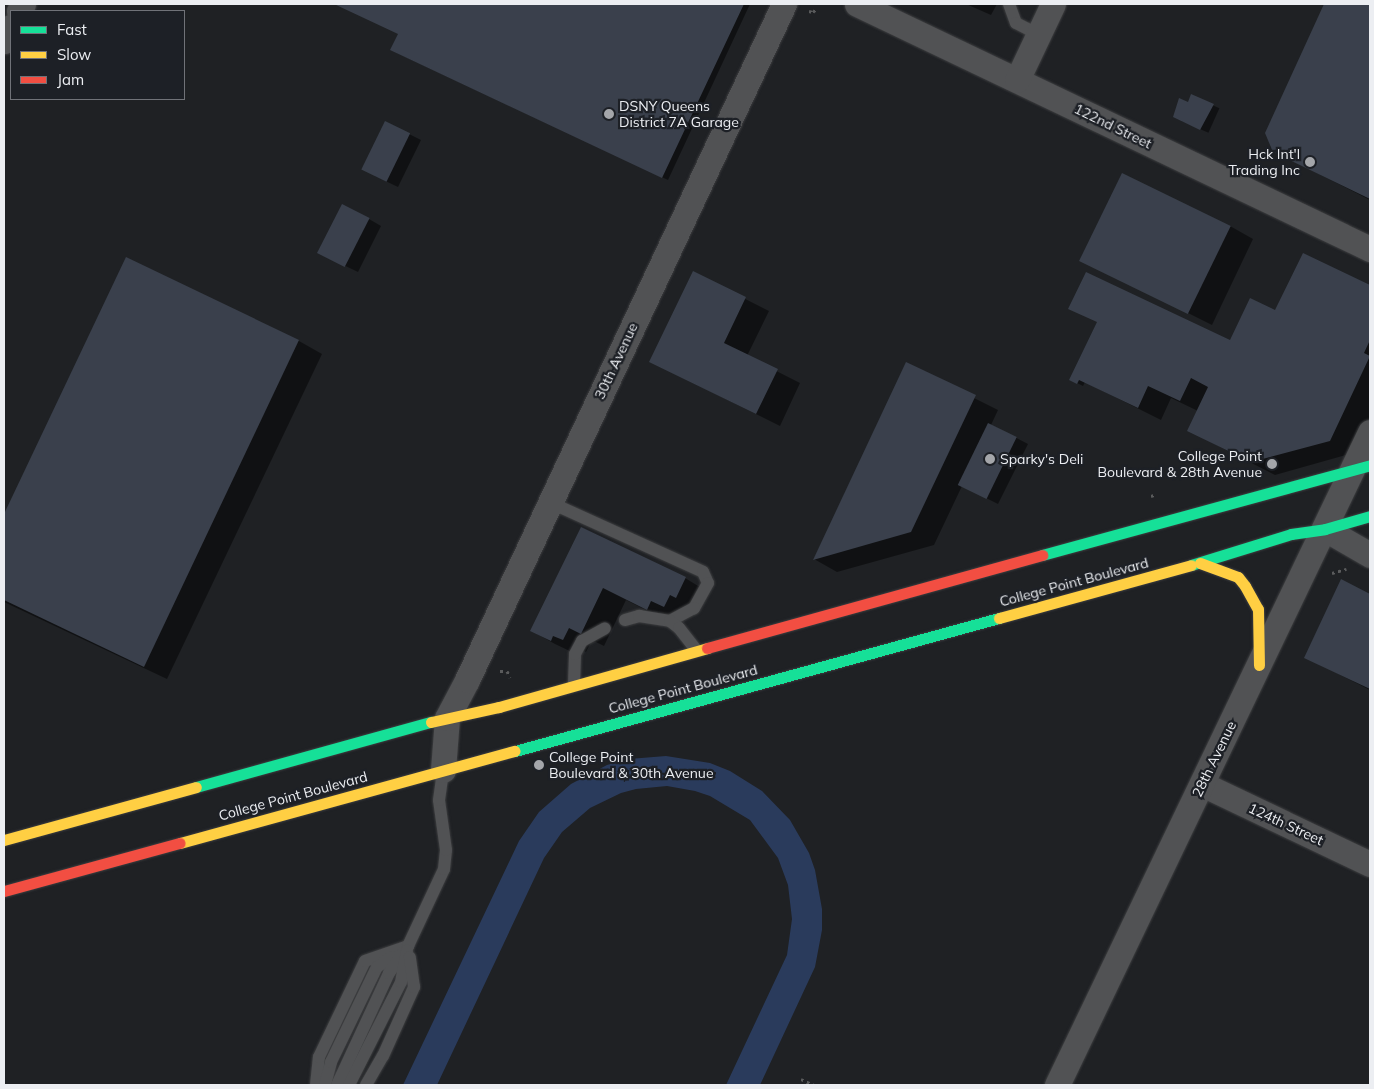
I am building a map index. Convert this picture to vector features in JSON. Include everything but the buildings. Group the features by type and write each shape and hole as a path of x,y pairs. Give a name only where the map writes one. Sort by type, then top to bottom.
{"main road":[{"path":"4,840 447,718 499,707 696,650 1361,468"},
{"name":"College Point Boulevard","path":"4,891 1200,563 1291,534 1324,529 1370,516"},
{"path":"1200,563 1238,577 1246,586 1258,609 1259,665"}],"street":[{"name":"30th Avenue","path":"447,718 467,680 784,4"},
{"name":"122nd Street","path":"857,4 1370,249"},
{"path":"1017,80 1053,4"},
{"path":"4,41 10,29"},
{"name":"28th Avenue","path":"1057,1085 1324,529 1361,468 1370,432"},
{"path":"1324,529 1370,556"},
{"path":"443,770 447,718"},
{"name":"124th Street","path":"1202,784 1370,864"}],"lane":[{"path":"1009,4 1016,23 1038,34"},
{"path":"549,502 703,572 708,583 694,608 670,621"},
{"path":"626,620 639,616 670,621 683,632 696,650"},
{"path":"574,684 575,654 582,641 605,628"},
{"path":"337,1085 389,973 408,946 444,869 446,850 439,800 443,770"},
{"path":"316,1085 319,1057 365,961 408,946"},
{"path":"325,1085 332,1062 377,966 408,946"},
{"path":"350,1085 402,982 408,946"},
{"path":"366,1085 383,1056 414,987 408,946"}],"path":[{"path":"809,11 813,12 816,9"},
{"path":"1151,496 1157,494"},
{"path":"1332,573 1349,568"},
{"path":"500,671 507,671 511,679"},
{"path":"801,1079 814,1085"}],"shaded area":[{"path":"666,756 710,763 730,771 762,791 790,820 809,853 815,870 822,909 822,930 815,967 760,1085 726,1085 787,955 792,919 788,885 778,858 750,820 710,796 667,786 636,789 621,793 590,808 562,832 544,858 437,1085 403,1085 519,841 539,812 571,784 607,765 629,759"}],"traffic: fast":[{"path":"1042,555 1370,465"},
{"path":"1191,565 1291,534 1325,529 1370,516"},
{"path":"515,751 999,618"},
{"path":"196,787 431,722"}],"traffic: slow":[{"path":"1200,563 1238,577 1245,586 1258,609 1259,665"},
{"path":"999,618 1191,565"},
{"path":"431,722 499,707 707,648"},
{"path":"180,843 515,751"},
{"path":"4,840 196,787"}],"traffic: jam":[{"path":"707,648 1042,555"},
{"path":"4,891 180,843"}],"place":[{"name":"DSNY Queens District 7A Garage","path":"609,114"},
{"name":"Hck Int'l Trading Inc","path":"1310,162"},
{"name":"Sparky's Deli","path":"990,459"},
{"name":"College Point Boulevard & 28th Avenue","path":"1272,464"},
{"name":"College Point Boulevard & 30th Avenue","path":"539,765"}]}
